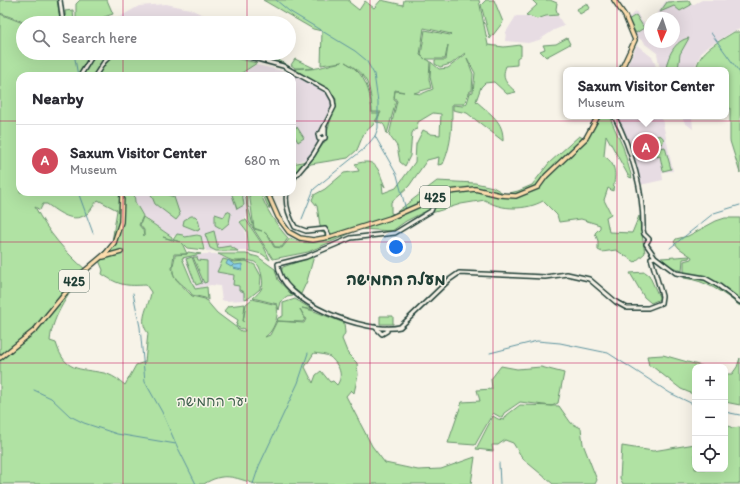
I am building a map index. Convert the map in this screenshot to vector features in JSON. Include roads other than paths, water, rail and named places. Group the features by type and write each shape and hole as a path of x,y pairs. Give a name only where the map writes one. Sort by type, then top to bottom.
{"main road":[{"path":"614,0 625,16 635,40 622,67"},
{"name":"425","path":"269,196 278,217 289,232 300,238 313,240 330,237 397,215 432,198 449,192 464,189 475,189 500,196 516,196 528,192 538,186 546,176 586,138 596,119"},
{"name":"425","path":"0,358 24,341 35,330 80,274 100,258 114,243 121,222 122,196"},
{"path":"100,258 121,252"}],"street":[{"path":"60,0 62,16"},
{"path":"82,72 90,60"},
{"path":"98,72 106,60"},
{"path":"261,60 283,66 294,72"},
{"path":"296,73 322,87 334,100 334,107 323,132 318,134 320,139 318,146 313,155 296,175"},
{"path":"615,119 631,154 639,190 643,230 644,234 650,239 646,244 655,257 676,273 708,280 740,302"},
{"path":"320,139 326,137 323,132"},
{"path":"286,196 287,208 294,228 300,231 325,229 330,237"},
{"path":"432,198 433,206 431,211 395,233 351,238 306,257 278,264 280,277 306,302 339,317 376,327 387,328 400,327 449,280 459,273 545,277 567,274 589,279 616,302 627,308 648,308 658,305 662,300 651,258 655,257"},
{"path":"376,327 382,334 387,331 387,328"}],"water":[{"path":"228,260 235,265 242,264 242,270 233,268 233,265 231,267 226,264"}],"waterway":[{"path":"58,0 61,16"},
{"path":"276,0 289,11 355,51 366,60 374,74 378,102 378,128 375,136 365,148 314,189 302,219"},
{"path":"711,33 740,73"},
{"path":"75,60 77,72"},
{"path":"375,136 397,175 406,210"},
{"path":"79,196 93,233"},
{"path":"670,248 714,213 740,205"},
{"path":"133,293 140,327 145,382 162,412 196,484"},
{"path":"490,353 537,341 560,343 608,353 670,393 692,404"},
{"path":"253,484 259,466 298,383 308,353"},
{"path":"34,390 51,398 70,416 84,423 117,434 176,444"},
{"path":"728,413 740,415"},
{"path":"499,463 500,484"}],"place":[{"name":"Saxum Visitor Center","path":"646,147"}],"district":[{"name":"מעלה החמישה","path":"396,279"}],"park label":[{"name":"יער החמישה","path":"212,401"}]}
